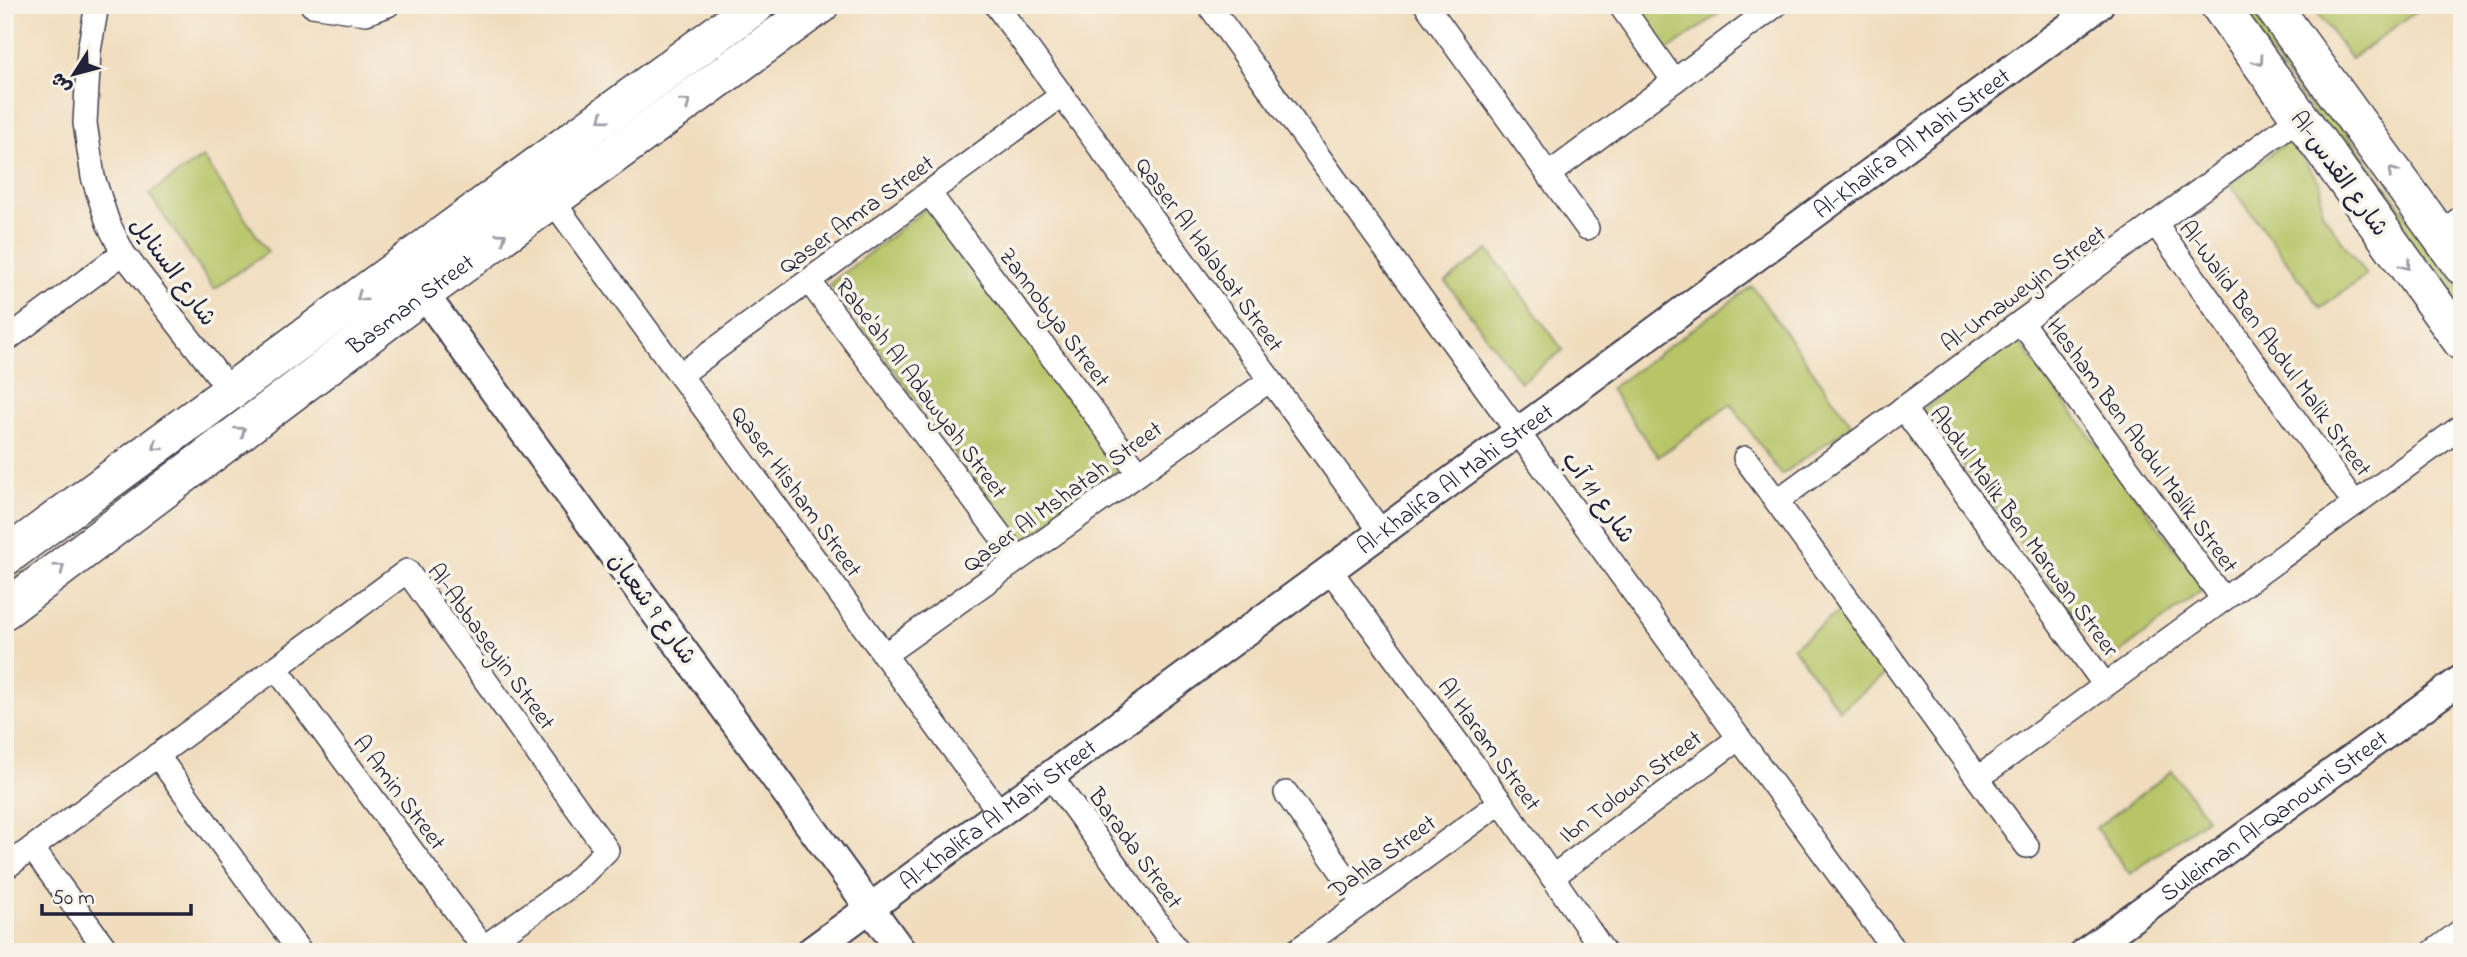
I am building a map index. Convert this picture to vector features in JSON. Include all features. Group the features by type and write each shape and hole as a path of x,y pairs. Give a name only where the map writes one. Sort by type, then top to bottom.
{"main road":[{"name":"Basman Street","path":"5,610 756,5"},
{"name":"Basman Street","path":"5,557 232,392 414,279 552,200 820,5"},
{"name":"Al-شارع القدس","path":"2219,5 2462,342"},
{"name":"Al-شارع القدس","path":"2272,5 2450,226 2462,267"}],"street":[{"name":"شارع السنايل","path":"97,5 89,51 85,122 93,177 108,223 123,253 232,392"},
{"path":"312,5 366,13 388,5"},
{"name":"Qaser Al Halabat Street","path":"996,5 1382,533"},
{"name":"شارع 11 آب","path":"1209,5 1738,738 1896,952"},
{"path":"1426,5 1587,228"},
{"path":"1620,5 1674,81"},
{"path":"1548,175 1776,5"},
{"name":"Al-Khalifa Al Mahi Street","path":"810,952 2099,5"},
{"name":"Qaser Amra Street","path":"680,375 1062,95"},
{"name":"Al-Umaweyin Street","path":"1777,501 2300,117"},
{"name":"Zannobya Street","path":"929,193 1139,473"},
{"name":"Qaser Hisham Street","path":"552,200 1000,813"},
{"name":"Al-Walid Ben Abdul Malik Street","path":"2155,223 2354,504"},
{"path":"5,341 123,253"},
{"name":"شارع 9 شعبان","path":"414,279 902,952"},
{"name":"Rabe'ah Al Adawyah Street","path":"809,281 1018,559"},
{"name":"Hesham Ben Abdul Malik Street","path":"2021,322 2223,599"},
{"name":"Qaser Al Mshatah Street","path":"884,655 1270,380"},
{"name":"Abdul Malik Ben Marwan Streer","path":"1903,408 2105,685"},
{"path":"1978,778 2462,426"},
{"path":"1745,458 2027,846"},
{"name":"Al Haram Street","path":"1330,570 1501,802 1600,950"},
{"name":"Al-Abbaseyin Street","path":"5,867 407,571 607,850 574,883 480,950"},
{"name":"A Amin Street","path":"276,668 480,950"},
{"name":"Suleiman Al-Qanouni Street","path":"2085,952 2462,679"},
{"name":"Ibn Tolown Street","path":"1552,877 1738,738"},
{"path":"158,755 300,952"},
{"name":"Barada Street","path":"1050,775 1179,952"},
{"path":"1286,793 1363,902"},
{"name":"Dahla Street","path":"1295,952 1501,802"},
{"path":"32,848 108,952"},
{"path":"2432,952 2462,930"}],"green space":[{"path":"1634,5 1731,5 1667,51"},
{"path":"2234,5 2249,5 2293,60 2462,290 2462,316"},
{"path":"2312,5 2425,5 2351,59"},
{"path":"2289,140 2320,183 2322,212 2366,275 2321,308 2230,184"},
{"path":"203,157 268,252 214,289 149,194"},
{"path":"930,205 1125,464 1022,543 830,284"},
{"path":"1488,250 1563,350 1520,382 1446,282"},
{"path":"1752,286 1852,425 1781,475 1731,404 1658,457 1610,389"},
{"path":"367,304 375,315 5,585 5,571"},
{"path":"2018,340 2205,588 2108,662 1922,410"},
{"path":"1839,612 1885,675 1839,710 1793,647"},
{"path":"2172,771 2207,818 2130,874 2096,828"}]}
